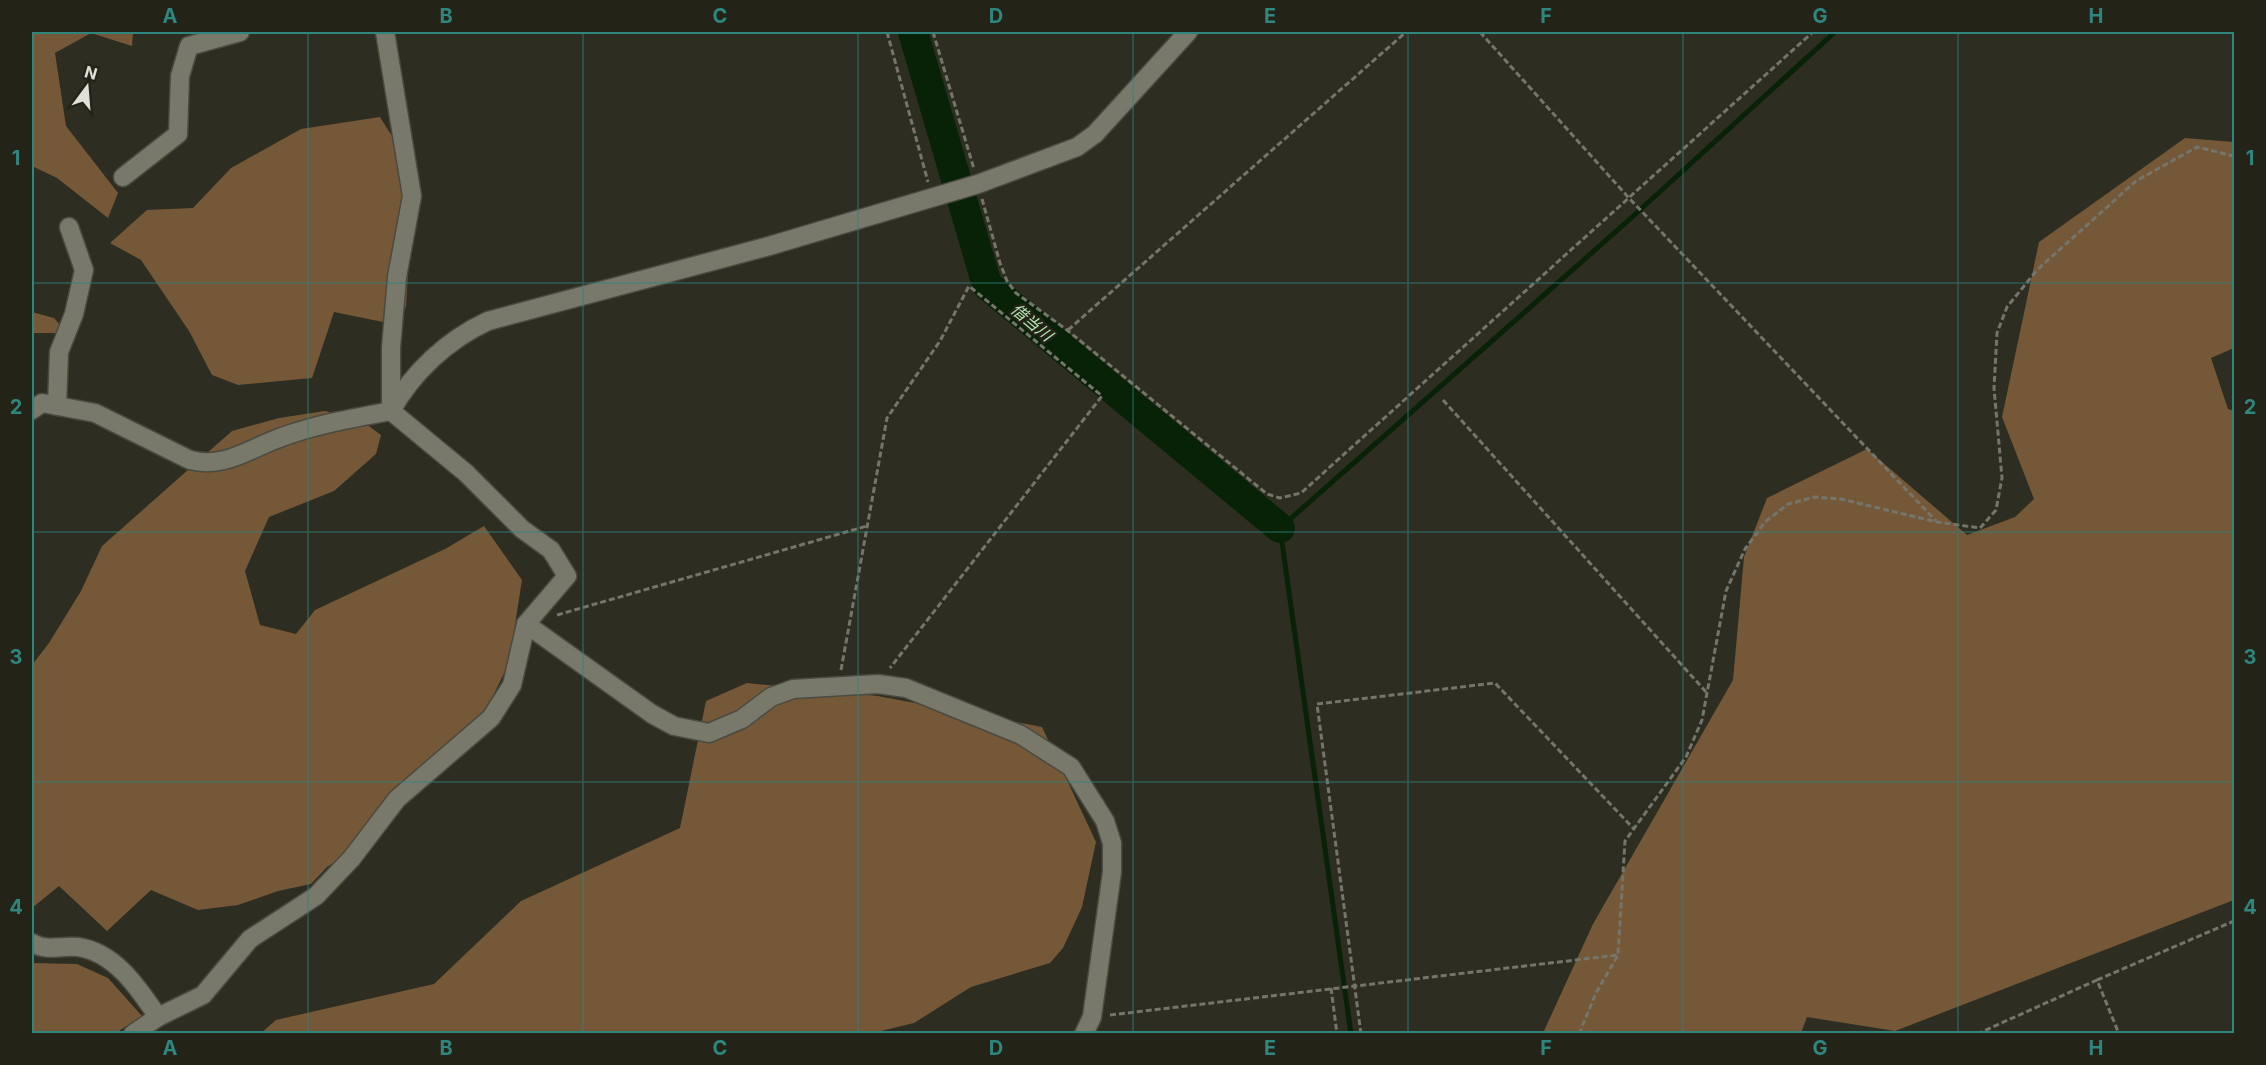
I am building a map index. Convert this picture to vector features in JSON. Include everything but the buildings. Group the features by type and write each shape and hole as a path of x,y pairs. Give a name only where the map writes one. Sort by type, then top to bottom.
{"street":[{"path":"123,177 178,134 180,76 189,46 240,32"},
{"path":"385,32 412,196 398,277 391,348 391,411"},
{"path":"32,410 42,403 95,413 190,460 206,464 219,463 282,437 338,421 391,411 406,385 456,338 488,321 769,246 932,198 978,184 1077,147 1095,134 1188,32"},
{"path":"57,406 59,352 74,314 84,270 69,227"},
{"path":"133,1034 158,1017 203,995 250,939 316,896 352,858 397,799 491,718 512,685 526,624 567,576 551,550 522,530 466,473 391,411"},
{"path":"526,624 652,714 674,726 709,733 742,719 771,697 793,689 878,684 906,688 1021,735 1071,767 1105,821 1112,843 1112,872 1088,1025"},
{"path":"32,943 48,949 77,947 106,959 136,983 158,1017"}],"path":[{"path":"887,32 932,198"},
{"path":"933,32 1007,281 1016,293 1067,330 1267,494 1280,498 1301,493 1628,196 1813,32"},
{"path":"1067,330 1406,32"},
{"path":"1480,32 1628,196 1937,522"},
{"path":"1579,1034 1596,993 1618,955 1625,841 1686,757 1702,720 1726,591 1745,549 1765,522 1788,504 1815,497 1841,499 1937,522 1980,528 1996,510 2002,478 1994,388 1997,333 2007,307 2037,270 2136,181 2197,147 2235,156"},
{"path":"838,686 887,418 940,341 969,286 1102,396 878,684"},
{"path":"1443,400 1707,693"},
{"path":"526,624 867,526"},
{"path":"1361,1034 1317,704 1495,683 1634,829"},
{"path":"1977,1034 2235,921"},
{"path":"1088,1025 1331,988 1618,955"},
{"path":"2097,980 2120,1034"},
{"path":"1331,988 1337,1034"}],"shaded area":[{"path":"32,32 133,32 132,46 91,33 55,53 66,126 118,193 108,218 57,178 32,166"},
{"path":"380,117 414,171 406,307 383,322 334,312 312,378 238,385 212,375 189,331 141,260 110,243 147,210 193,208 231,168 301,129"},
{"path":"2185,138 2234,142 2234,348 2211,358 2228,409 2234,411 2234,900 1895,1031 1807,1017 1801,1033 1543,1033 1593,924 1733,680 1744,557 1767,498 1867,449 1967,535 2015,517 2034,499 2002,417 2039,242"},
{"path":"32,312 54,318 67,333 32,333"},
{"path":"325,411 362,421 381,435 376,454 334,491 269,517 245,571 260,625 296,634 315,610 445,549 484,526 522,580 509,663 472,739 421,785 364,844 327,867 311,884 278,891 238,905 198,910 151,890 107,931 59,886 32,908 32,665 49,643 81,591 102,546 232,431 279,418"},
{"path":"747,683 878,696 1042,727 1096,842 1082,907 1063,948 1050,963 971,987 914,1023 873,1033 260,1034 276,1020 434,984 521,901 680,828 706,701"},
{"path":"32,963 77,964 108,978 142,1016 116,1033 32,1033"}],"waterway":[{"name":"借当川","path":"913,32 987,285 1280,528"},
{"path":"1351,1034 1280,528 1630,219 1835,32"}]}
